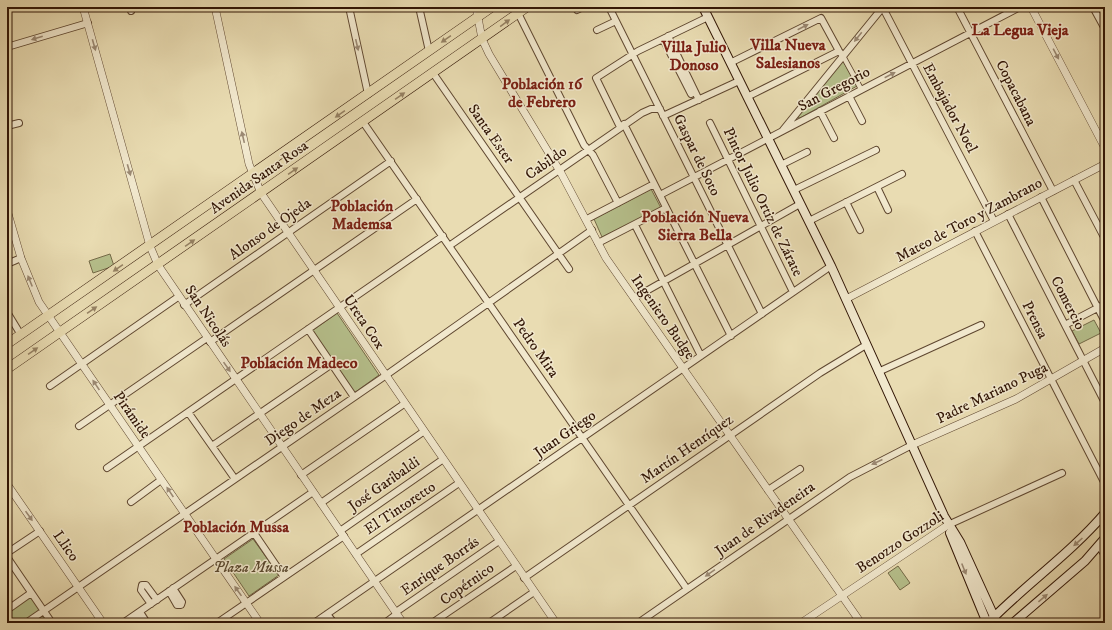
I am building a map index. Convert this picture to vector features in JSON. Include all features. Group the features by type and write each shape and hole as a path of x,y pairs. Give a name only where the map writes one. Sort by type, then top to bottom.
{"main road":[{"name":"Avenida Santa Rosa","path":"7,344 253,175 492,7"},
{"name":"Avenida Santa Rosa","path":"7,369 527,7"},
{"path":"703,7 831,266 948,525 960,542 991,621 1082,538 1105,513"},
{"path":"1013,623 1080,565 1105,538"}],"street":[{"name":"San Nicolás","path":"83,7 150,246 158,265 178,297 404,623"},
{"name":"Ureta Cox","path":"215,7 253,175 261,193 442,460 534,592 552,622"},
{"path":"349,7 368,94"},
{"path":"419,7 429,51"},
{"name":"Ingeniero Budge","path":"476,7 482,39 587,219 606,258 861,623"},
{"path":"577,10 583,7"},
{"name":"Gaspar de Soto","path":"609,7 762,314"},
{"path":"781,132 841,54 883,7"},
{"name":"Embajador Noel","path":"883,7 994,221"},
{"name":"Copacabana","path":"957,7 1053,191"},
{"name":"San Gregorio","path":"660,195 768,140 861,89 1020,7"},
{"path":"1031,7 1105,148"},
{"path":"1094,7 1105,29"},
{"path":"518,13 588,150 593,155 618,203"},
{"path":"708,17 632,54 596,78 660,195 731,336"},
{"path":"730,63 821,18 861,89"},
{"path":"597,30 616,21"},
{"path":"7,48 88,23"},
{"path":"666,38 688,83 699,100"},
{"path":"747,97 841,54"},
{"name":"Santa Ester","path":"433,73 569,269"},
{"path":"664,116 739,81"},
{"path":"688,83 691,94"},
{"path":"849,96 862,121"},
{"name":"Cabildo","path":"449,246 645,111 660,109"},
{"path":"820,111 834,138"},
{"name":"Pedro Mira","path":"363,122 687,589"},
{"path":"7,126 19,123"},
{"name":"Pintor Julio Ortiz de Zárate","path":"710,123 793,292"},
{"path":"794,190 876,150"},
{"path":"781,165 807,152"},
{"name":"Alonso de Ojeda","path":"184,305 391,161"},
{"name":"Mateo de Toro y Zambrano","path":"846,299 1105,164"},
{"path":"809,221 902,174"},
{"path":"1074,180 1105,239"},
{"path":"587,219 654,184"},
{"path":"877,187 888,210"},
{"path":"1041,197 1105,322"},
{"path":"79,426 313,271 417,199"},
{"path":"846,202 860,230"},
{"path":"634,298 800,204"},
{"path":"598,243 666,208"},
{"name":"Pirámide","path":"7,210 21,258 36,294 48,316 260,623"},
{"name":"Comercio","path":"1008,214 1105,402"},
{"path":"635,225 702,356"},
{"name":"Diego de Meza","path":"26,623 385,376 592,230"},
{"name":"Prensa","path":"975,231 1105,484"},
{"path":"107,468 443,236"},
{"path":"7,264 21,258"},
{"name":"Juan Griego","path":"314,623 831,266"},
{"path":"50,386 178,297"},
{"path":"1064,325 1105,304"},
{"path":"7,312 21,335"},
{"path":"878,372 982,325"},
{"path":"308,329 354,397"},
{"name":"Martín Henríquez","path":"524,578 832,365 866,345"},
{"name":"Padre Mariano Puga","path":"912,446 1016,399 1105,348"},
{"path":"212,446 332,364"},
{"path":"301,475 404,404"},
{"path":"188,412 235,479"},
{"path":"320,503 423,432"},
{"name":"Juan de Rivadeneira","path":"638,623 857,472 912,446"},
{"name":"José Garibaldi","path":"218,623 284,577 442,460"},
{"path":"768,490 800,469"},
{"name":"Benozzo Gozzoli","path":"801,623 948,525 1062,473"},
{"path":"131,502 161,480"},
{"name":"Llico","path":"7,484 103,623"},
{"name":"El Tintoretto","path":"356,555 459,484"},
{"path":"123,623 313,492"},
{"path":"7,553 40,531"},
{"path":"254,532 284,577"},
{"name":"Enrique Borrás","path":"385,623 396,612 498,540"},
{"path":"1099,545 1105,556"},
{"path":"7,557 52,623"},
{"name":"Copérnico","path":"432,623 516,566"},
{"path":"151,604 141,590 142,584 146,584 157,600"},
{"path":"489,623 534,592"},
{"path":"7,610 31,593"},
{"path":"137,613 141,623"},
{"path":"137,613 148,623"},
{"path":"327,614 334,623"}],"green space":[{"path":"843,61 857,86 800,118 796,117"},
{"path":"651,189 661,208 602,237 594,219"},
{"path":"110,254 114,266 93,273 89,261"},
{"path":"337,313 379,375 354,393 312,331"},
{"path":"1094,320 1101,333 1079,344 1072,331"},
{"name":"Plaza Mussa","path":"253,539 279,575 249,596 224,559"},
{"path":"898,566 910,583 900,590 888,573"},
{"path":"29,591 50,623 7,623 7,606"}],"district":[{"name":"La Legua Vieja","path":"1020,30"},
{"name":"Villa Nueva Salesianos","path":"788,54"},
{"name":"Villa Julio Donoso","path":"694,56"},
{"name":"Población 16 de Febrero","path":"542,93"},
{"name":"Población Mademsa","path":"362,215"},
{"name":"Población Nueva Sierra Bella","path":"695,226"},
{"name":"Población Madeco","path":"299,363"},
{"name":"Población Mussa","path":"236,527"}]}
